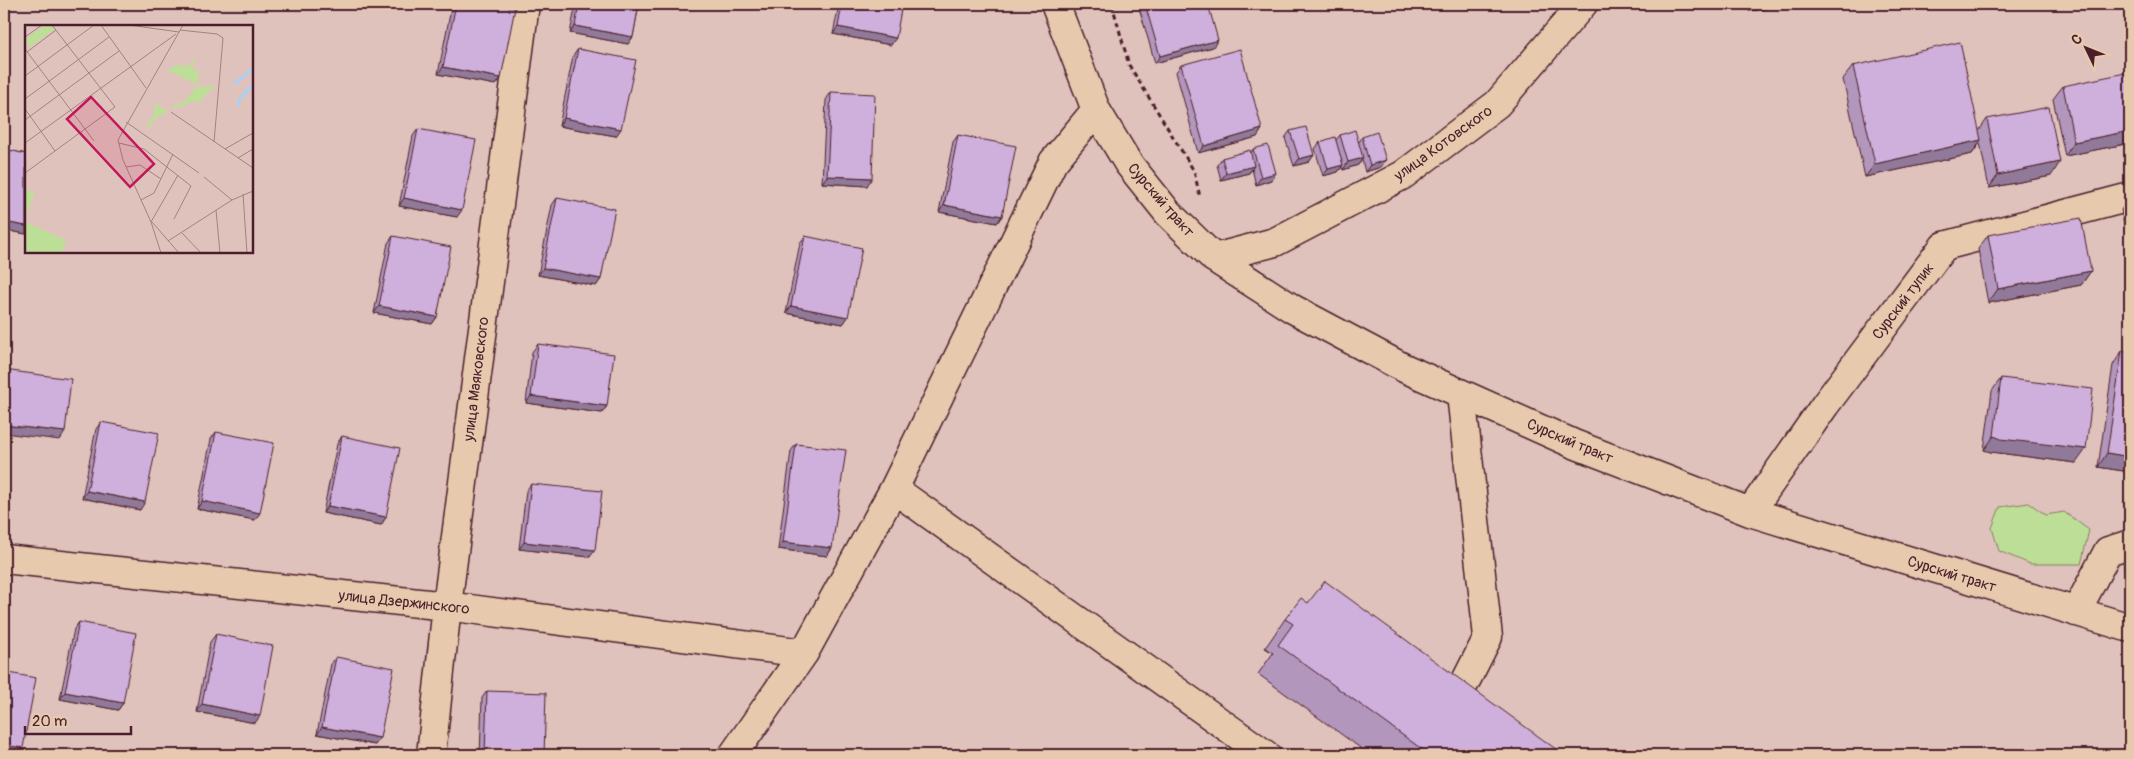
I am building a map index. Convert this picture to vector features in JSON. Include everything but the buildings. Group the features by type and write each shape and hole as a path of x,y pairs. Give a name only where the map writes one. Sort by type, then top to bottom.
{"street":[{"name":"улица Маяковского","path":"431,755 447,606 525,4"},
{"name":"Сурский тракт","path":"1055,4 1096,110 1139,177 1168,213 1214,258 1293,309 1404,368 1461,394 1574,444 1750,512 2130,628"},
{"name":"улица Котовского","path":"1214,258 1275,242 1403,175 1497,104 1583,4"},
{"path":"733,755 804,653 894,489 1053,162 1096,110"},
{"name":"Сурский тупик","path":"1750,512 1826,405 1944,246 2130,196"},
{"path":"1449,714 1488,637 1461,394"},
{"path":"894,489 1266,755"},
{"path":"2076,612 2108,551 2130,544"},
{"name":"улица Дзержинского","path":"4,559 447,606 804,653"}],"path":[{"path":"1112,4 1129,65 1194,171 1200,200"}],"green space":[{"path":"2029,503 2046,515 2064,512 2089,530 2081,564 2030,564 1999,551 1992,528 2000,507"},
{"path":"2130,559 2130,592 2125,584 2123,562"}]}
